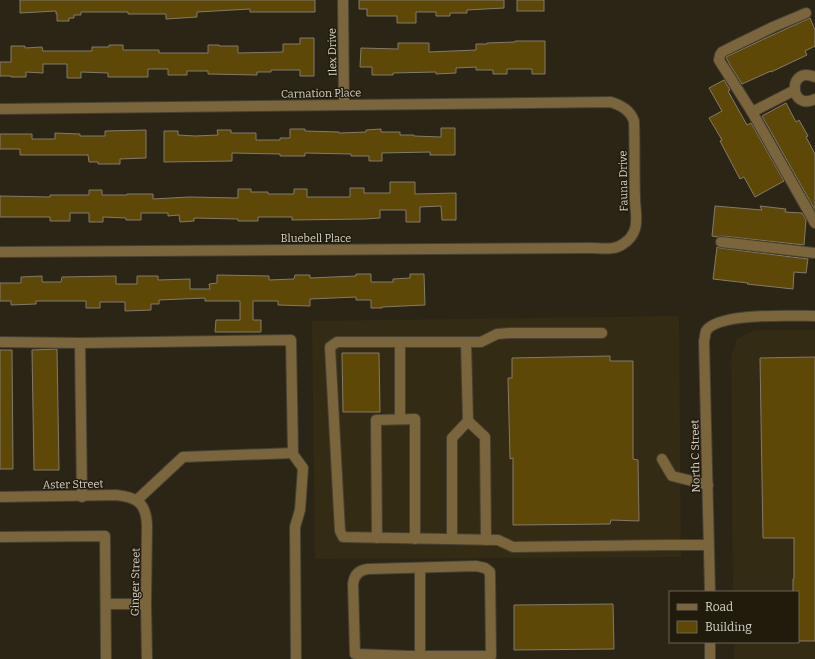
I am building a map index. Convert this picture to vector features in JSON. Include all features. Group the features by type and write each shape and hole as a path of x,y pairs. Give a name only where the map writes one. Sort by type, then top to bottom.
{"street":[{"name":"Ilex Drive","path":"343,0 344,104"},
{"path":"806,13 779,24 722,52 719,60 752,112 815,223"},
{"path":"815,77 806,74 802,76 796,82 794,90 799,98 803,100 807,101 815,99"},
{"path":"752,112 794,90"},
{"name":"Carnation Place","path":"0,109 604,101 624,107 629,111 634,121"},
{"name":"Fauna Drive","path":"629,238 635,230 636,221 634,121"},
{"name":"Bluebell Place","path":"0,252 608,249 618,247 629,238"},
{"path":"722,242 815,253"},
{"name":"North C Street","path":"710,591 704,340 706,332 714,324 726,320 747,317 815,316"},
{"path":"602,333 510,333 496,334 481,342 337,342 330,347 340,531 344,537 498,540 513,547 708,545"},
{"path":"0,342 80,343 292,340 292,453 303,468 300,510 295,527 296,659"},
{"path":"400,342 400,419"},
{"path":"452,539 452,438 468,421 466,342"},
{"path":"80,343 82,497"},
{"path":"377,538 376,420 400,419 415,419 415,538"},
{"path":"468,421 485,437 486,540"},
{"path":"140,503 183,457 292,453"},
{"path":"662,459 672,476 708,485"},
{"name":"Aster Street","path":"0,497 82,497 116,495 128,496 140,503"},
{"name":"Ginger Street","path":"140,503 147,516 147,659"},
{"path":"0,537 105,536 106,659"},
{"path":"481,566 490,572 491,656 414,657 355,654 354,579 361,571 368,569 481,566"},
{"path":"414,657 420,568"},
{"path":"106,604 146,604"},
{"path":"710,643 710,659"}],"shaded area":[{"path":"679,316 681,557 315,559 312,321"},
{"path":"755,330 815,330 815,659 734,659 734,643 799,643 799,591 733,591 731,356 737,339"}],"building":[{"path":"20,0 315,0 315,12 250,12 250,9 197,12 197,17 166,19 166,14 81,12 81,15 74,15 74,18 69,18 69,21 57,21 56,11 20,13"},
{"path":"359,0 504,0 504,8 467,10 467,13 450,13 450,16 436,16 436,12 416,12 416,23 397,23 397,16 367,16 367,9 359,9"},
{"path":"517,0 544,0 544,11 517,11"},
{"path":"810,18 815,30 815,46 805,51 807,55 742,84 726,57"},
{"path":"300,38 314,38 314,76 300,76 300,70 271,70 271,72 257,72 257,75 208,74 208,71 187,71 187,75 168,75 168,69 148,69 148,77 108,77 108,73 81,72 81,78 67,78 67,64 43,64 43,73 26,72 26,77 0,76 0,62 11,62 11,46 25,46 25,48 42,47 43,51 92,51 92,47 123,45 123,50 159,50 159,53 208,53 208,45 219,45 238,46 238,53 283,52 283,44 300,44"},
{"path":"515,41 545,41 545,74 532,74 532,69 507,69 507,74 493,74 493,70 476,70 476,67 456,68 456,73 393,73 393,75 372,75 372,67 360,67 361,48 398,49 398,43 429,43 429,52 476,50 476,44"},
{"path":"724,80 730,90 728,91 747,125 751,123 784,181 755,197 744,177 740,179 720,141 722,140 709,118 722,111 709,88"},
{"path":"786,103 796,122 799,120 808,136 806,137 815,154 815,210 762,116"},
{"path":"441,128 455,128 455,155 430,155 430,152 382,153 382,161 369,161 369,156 351,156 351,154 305,153 305,156 280,156 280,154 232,153 232,161 164,162 164,131 178,131 178,135 195,136 218,135 217,130 231,130 231,133 256,133 256,140 280,140 280,138 290,138 290,129 305,129 305,131 339,133 366,132 366,130 381,129 381,132 400,132 400,135 441,137"},
{"path":"146,130 146,158 120,159 120,164 98,164 98,162 89,162 88,155 20,155 20,149 0,149 0,134 32,134 32,139 55,139 55,133 80,134 80,136 105,136 105,131"},
{"path":"390,182 415,182 415,194 456,193 456,220 442,220 441,206 420,207 420,222 406,222 406,210 380,210 380,218 292,220 292,217 258,217 258,221 194,218 194,221 180,222 179,215 168,216 168,213 141,213 141,220 103,217 103,222 89,222 89,213 70,213 70,221 50,221 50,217 0,217 0,196 50,197 50,195 89,195 89,190 102,190 102,195 153,194 153,199 189,197 238,198 238,189 251,189 251,192 268,192 268,194 294,194 294,189 307,189 307,197 350,197 350,188 364,188 364,193 390,193"},
{"path":"715,206 762,210 760,206 786,209 785,212 802,213 806,220 804,245 712,236"},
{"path":"717,247 808,259 806,273 794,272 793,289 713,279"},
{"path":"356,274 371,274 371,282 393,282 393,279 410,278 410,274 424,274 425,305 371,308 371,300 356,300 356,297 310,299 310,306 278,305 278,301 253,301 253,320 261,320 261,332 215,332 216,320 240,320 240,301 205,301 205,298 159,300 159,304 151,304 151,310 125,311 125,302 100,302 100,308 86,308 86,301 36,301 36,304 11,305 11,301 0,301 0,283 21,283 21,277 42,276 42,282 61,282 62,277 116,276 116,284 137,284 137,276 158,276 158,280 190,279 190,289 210,289 209,284 217,283 217,275 269,276 269,280 294,279 295,275 310,275 310,278 356,276"},
{"path":"57,349 59,470 34,470 32,350"},
{"path":"0,350 12,350 13,469 0,469"},
{"path":"342,353 379,353 380,412 343,412"},
{"path":"610,356 610,361 633,361 633,459 638,460 639,521 611,520 610,524 513,525 513,458 510,459 508,378 512,378 512,358"},
{"path":"815,357 815,641 799,641 799,591 793,591 794,538 763,538 760,358"},
{"path":"613,604 614,649 514,650 514,605"}]}
